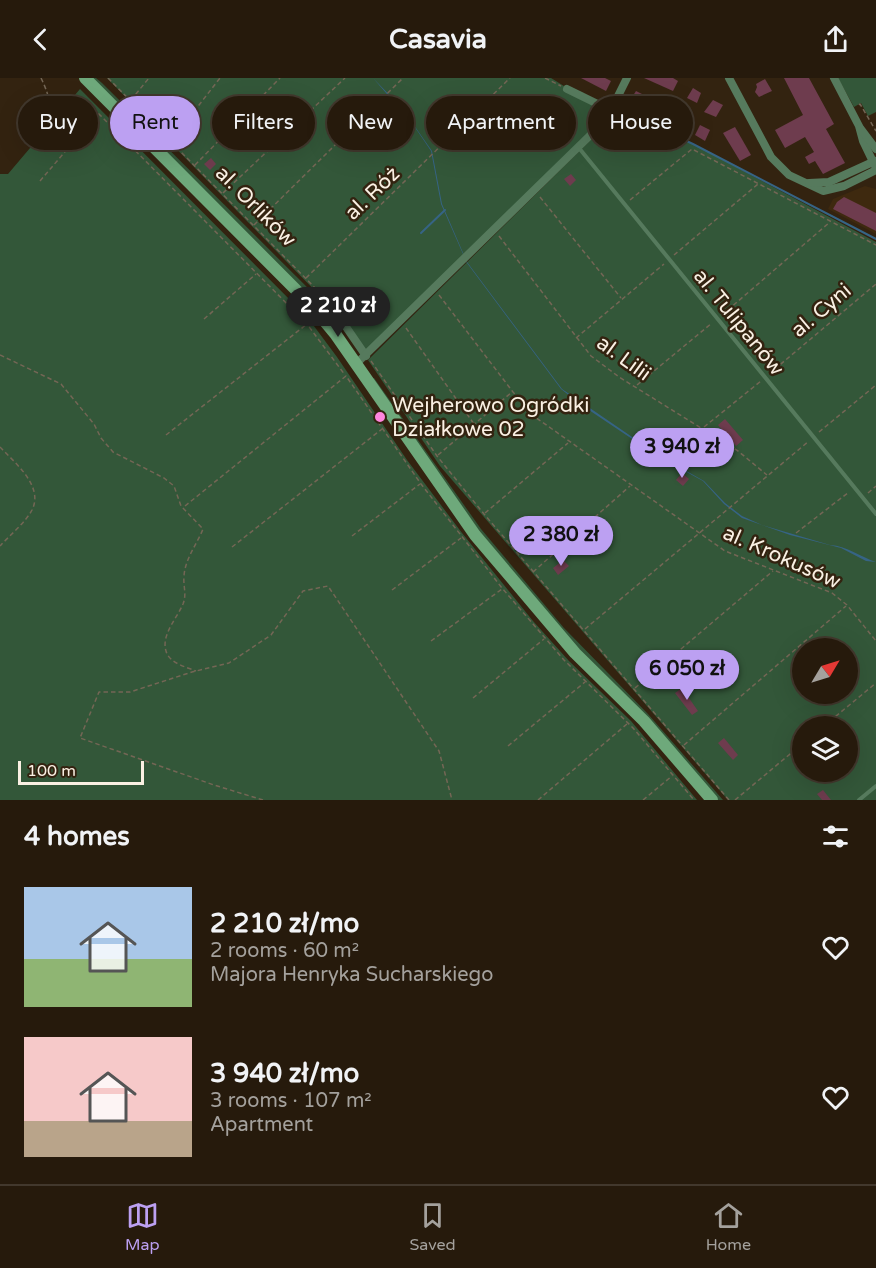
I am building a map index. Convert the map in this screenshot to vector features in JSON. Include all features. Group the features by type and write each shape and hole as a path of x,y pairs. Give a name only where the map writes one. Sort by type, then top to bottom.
{"street":[{"path":"85,78 311,305 336,335 363,359"},
{"path":"619,96 627,78"},
{"path":"729,78 771,157 782,170 824,191 844,186 875,165 862,141 859,126"},
{"path":"834,78 859,126 876,149"},
{"path":"567,89 588,98"},
{"path":"363,359 588,139"},
{"path":"331,305 431,474 483,544 574,653 644,722 712,800"}],"lane":[{"name":"al. Tulipanów","path":"579,148 876,514"},
{"path":"859,800 876,786"}],"path":[{"path":"40,78 48,96"},
{"name":"al. Orlików","path":"108,78 126,96"},
{"path":"133,96 149,78"},
{"path":"200,104 220,78"},
{"path":"195,165 280,78"},
{"path":"222,193 345,78"},
{"path":"254,225 403,78"},
{"name":"al. Róż","path":"306,278 510,78"},
{"path":"545,78 567,89"},
{"path":"858,105 860,104 876,131"},
{"path":"40,182 98,113 307,324 421,484 502,588 694,800"},
{"path":"625,204 692,149 876,245"},
{"name":"al. Orlików","path":"180,150 331,305"},
{"path":"535,191 621,299"},
{"path":"636,386 831,221"},
{"name":"al. Lilii","path":"495,231 591,356 738,451 767,476"},
{"path":"204,319 257,274"},
{"name":"al. Cyni","path":"702,429 876,284"},
{"name":"al. Krokusów","path":"435,289 513,392 535,417 724,551 823,588 847,605 876,641"},
{"path":"402,322 474,424"},
{"path":"166,435 307,324"},
{"path":"0,355 61,384 94,424 100,438 113,452 164,478 174,486 181,506 203,529 187,562 183,577 186,590 184,601 165,637 168,656 173,661 196,671"},
{"path":"363,359 484,514 729,800"},
{"path":"185,506 346,376"},
{"path":"353,387 357,385"},
{"path":"585,630 876,385"},
{"path":"437,456 513,392"},
{"path":"232,547 382,429"},
{"path":"484,514 569,443"},
{"path":"0,447 33,486 35,502 31,512 0,546"},
{"path":"352,536 421,484"},
{"path":"533,572 631,486"},
{"path":"862,497 876,486"},
{"path":"796,533 854,488"},
{"path":"392,590 462,538"},
{"path":"634,688 774,570"},
{"path":"263,800 80,738 99,692 130,692 229,663 271,635 303,591 328,586 439,751 452,800"},
{"path":"431,641 502,588"},
{"path":"683,746 847,605"},
{"path":"473,698 545,638"},
{"path":"508,746 585,681"},
{"path":"836,716 876,683"},
{"path":"538,800 627,724"},
{"path":"735,800 792,752"},
{"path":"643,800 673,775"}],"shaded area":[{"path":"865,186 876,189 876,234 828,209 833,199"}],"green space":[{"path":"92,78 96,78 115,96 110,96"},
{"path":"107,78 551,78 588,101 588,134 576,146 576,96 426,96 426,150 572,150 366,351 330,306 177,150 200,150 200,96 125,96"},
{"path":"838,78 876,78 876,112 868,116 861,103 854,107"},
{"path":"80,89 87,96 74,96"},
{"path":"98,107 110,119 110,150 141,150 308,318 407,460 533,621 569,661 631,721 697,800 0,800 0,174 8,174 28,150 98,150"},
{"path":"588,143 588,150 693,150 693,144 876,242 876,800 728,800 440,466 368,360"},
{"path":"163,150 169,150 332,312 335,318 321,310"},
{"path":"374,378 481,529 564,628 648,714 723,800 718,800 585,657 480,532 372,379"}],"water":[{"path":"431,151 442,204 467,262 562,389 660,456 704,481 725,503 742,516 762,525 843,548 876,562 866,561 841,548 790,535 742,518 724,504 703,481 659,457 561,389 467,263 441,204"}],"building":[{"path":"581,78 605,78 611,81 606,91"},
{"path":"644,78 673,78 678,81 673,91"},
{"path":"784,78 809,78 834,124 826,129 845,163 823,174 815,161 809,164 805,157 814,152 805,137 785,148 775,130 803,115"},
{"path":"765,79 772,91 759,97 755,92 756,84"},
{"path":"693,88 701,93 697,103 693,101 693,96 688,96"},
{"path":"636,91 644,95 644,96 633,96"},
{"path":"713,100 723,105 716,117 704,112"},
{"path":"700,125 710,130 705,141 695,135"},
{"path":"735,127 751,155 740,161 723,133"},
{"path":"211,158 216,164 210,170 204,164"},
{"path":"571,174 576,180 570,186 564,179"},
{"path":"844,197 876,213 876,231 833,209"},
{"path":"725,419 743,440 736,446 718,425"},
{"path":"682,473 689,479 683,486 676,480"},
{"path":"563,560 569,566 558,575 553,568"},
{"path":"682,688 698,711 692,715 675,693"},
{"path":"724,738 738,755 733,760 718,743"},
{"path":"823,790 831,800 822,800 817,794"}],"waterway":[{"path":"693,144 876,239"},
{"path":"421,233 445,210"}],"place":[{"name":"Wejherowo Ogródki Działkowe 02","path":"380,417"}]}
